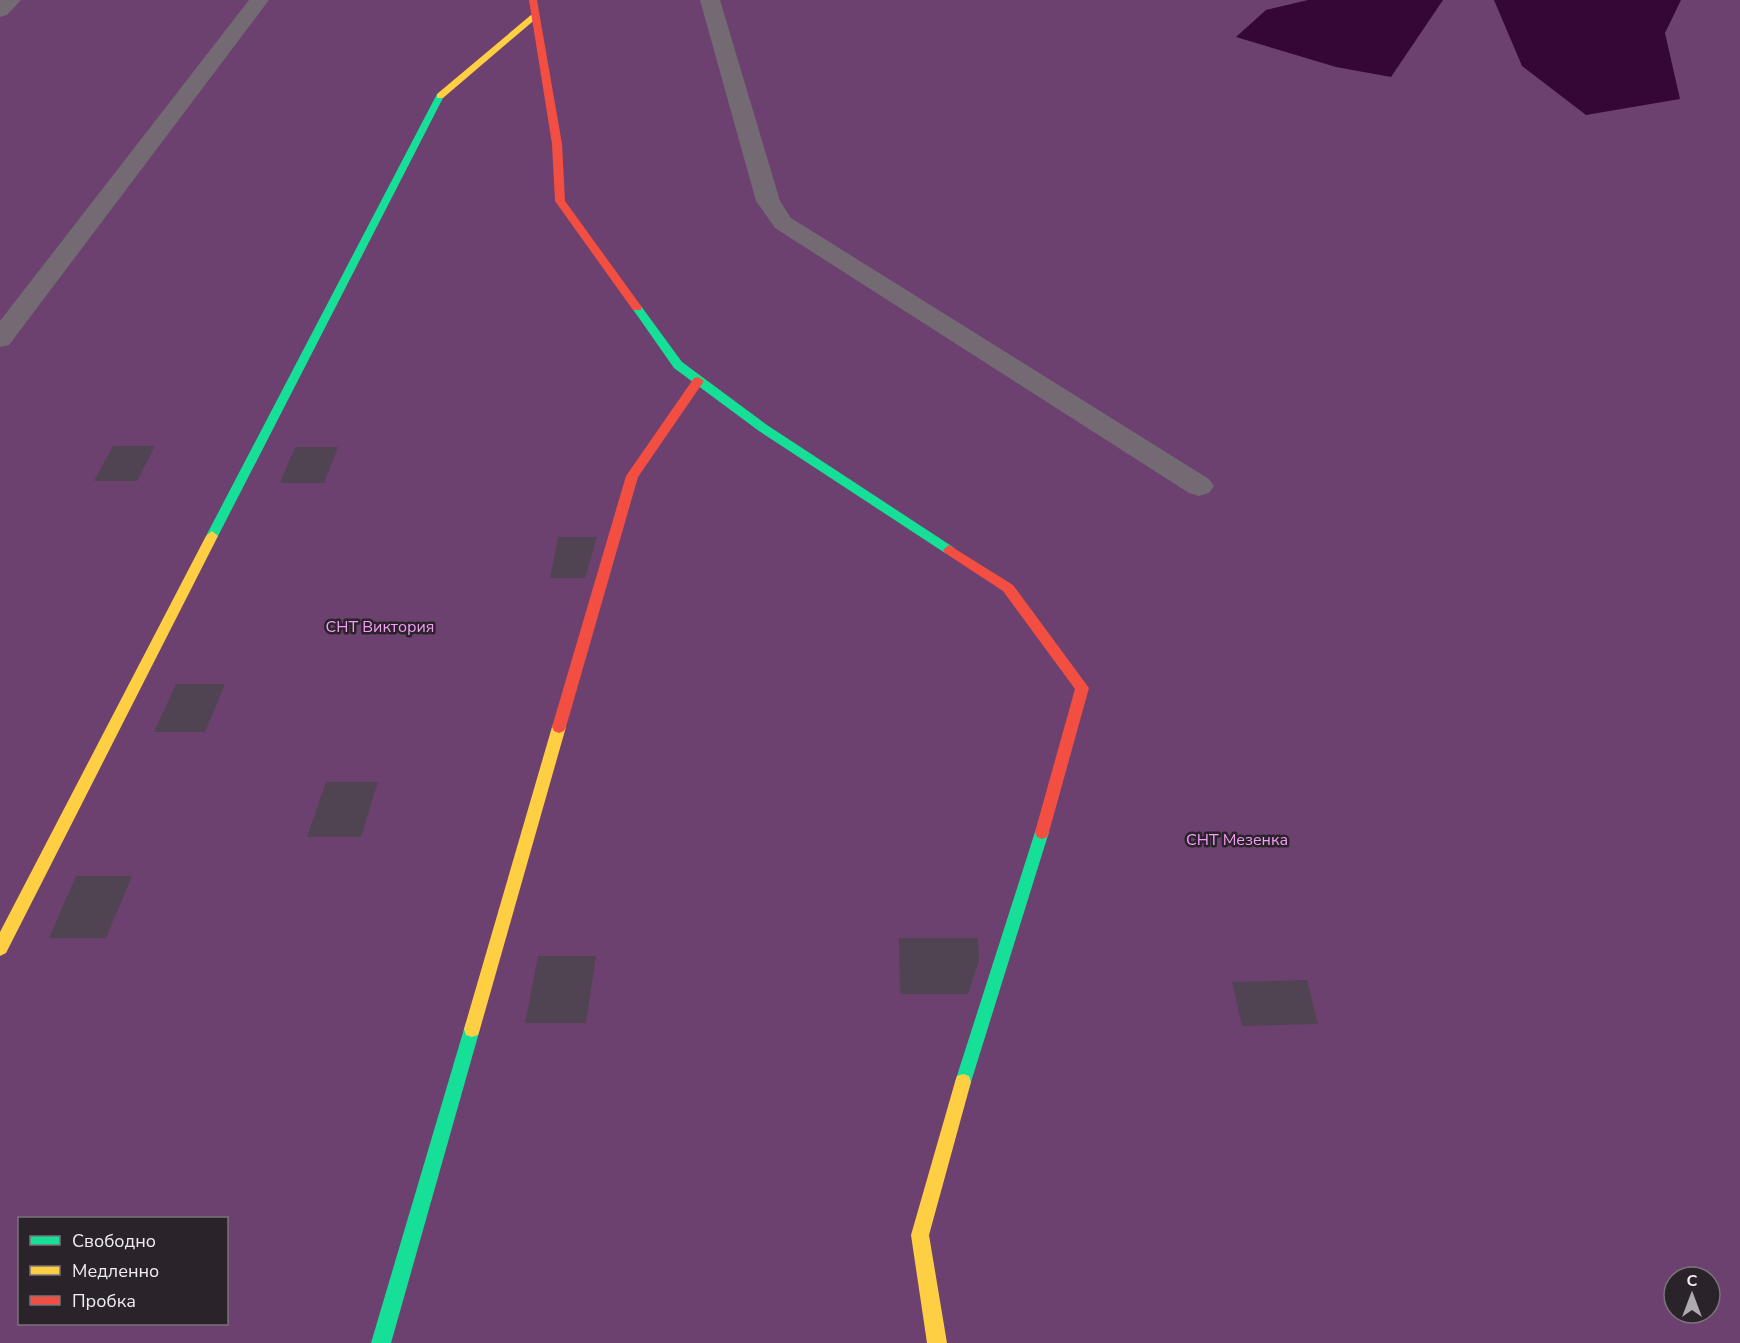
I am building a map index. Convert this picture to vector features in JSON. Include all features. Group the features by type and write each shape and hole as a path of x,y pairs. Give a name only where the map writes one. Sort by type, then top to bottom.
{"street":[{"path":"0,11 11,0"},
{"path":"0,339 259,0"},
{"path":"533,0 534,17 557,144 560,201 678,365 763,429 1008,588 1082,688 1033,866 973,1044 920,1235 937,1343"},
{"path":"710,0 768,201 783,223 1199,486"},
{"path":"0,948 438,97 534,17"},
{"path":"381,1343 632,476 698,381"}],"green space":[{"name":"СНТ Мезенка","path":"0,0 1740,0 1740,1343 0,1343"}],"shaded area":[{"path":"1308,0 1443,0 1391,77 1336,67 1236,37 1266,10"},
{"path":"1494,0 1681,0 1665,33 1680,99 1586,115 1522,66"}],"building":[{"path":"113,446 155,446 137,481 94,481"},
{"path":"295,447 338,447 324,483 280,483"},
{"path":"558,537 597,537 585,578 550,578"},
{"path":"176,684 225,684 205,732 154,732"},
{"path":"326,782 378,782 361,837 307,837"},
{"path":"76,876 132,876 106,938 49,938"},
{"path":"899,938 978,938 979,961 968,994 900,994"},
{"path":"538,956 596,956 586,1023 525,1023"},
{"path":"1307,980 1318,1024 1242,1026 1232,982"}],"traffic: fast":[{"path":"212,536 440,96"},
{"path":"637,308 678,365 763,428 949,550"},
{"path":"963,1082 1042,832"},
{"path":"381,1343 472,1029"}],"traffic: slow":[{"path":"440,96 534,17"},
{"path":"0,948 212,536"},
{"path":"472,1029 559,727"},
{"path":"937,1343 920,1235 963,1082"}],"traffic: jam":[{"path":"533,0 557,144 560,201 637,308"},
{"path":"559,727 632,476 698,381"},
{"path":"949,550 1008,588 1082,688 1042,832"}],"park label":[{"name":"СНТ Виктория","path":"380,626"}]}
